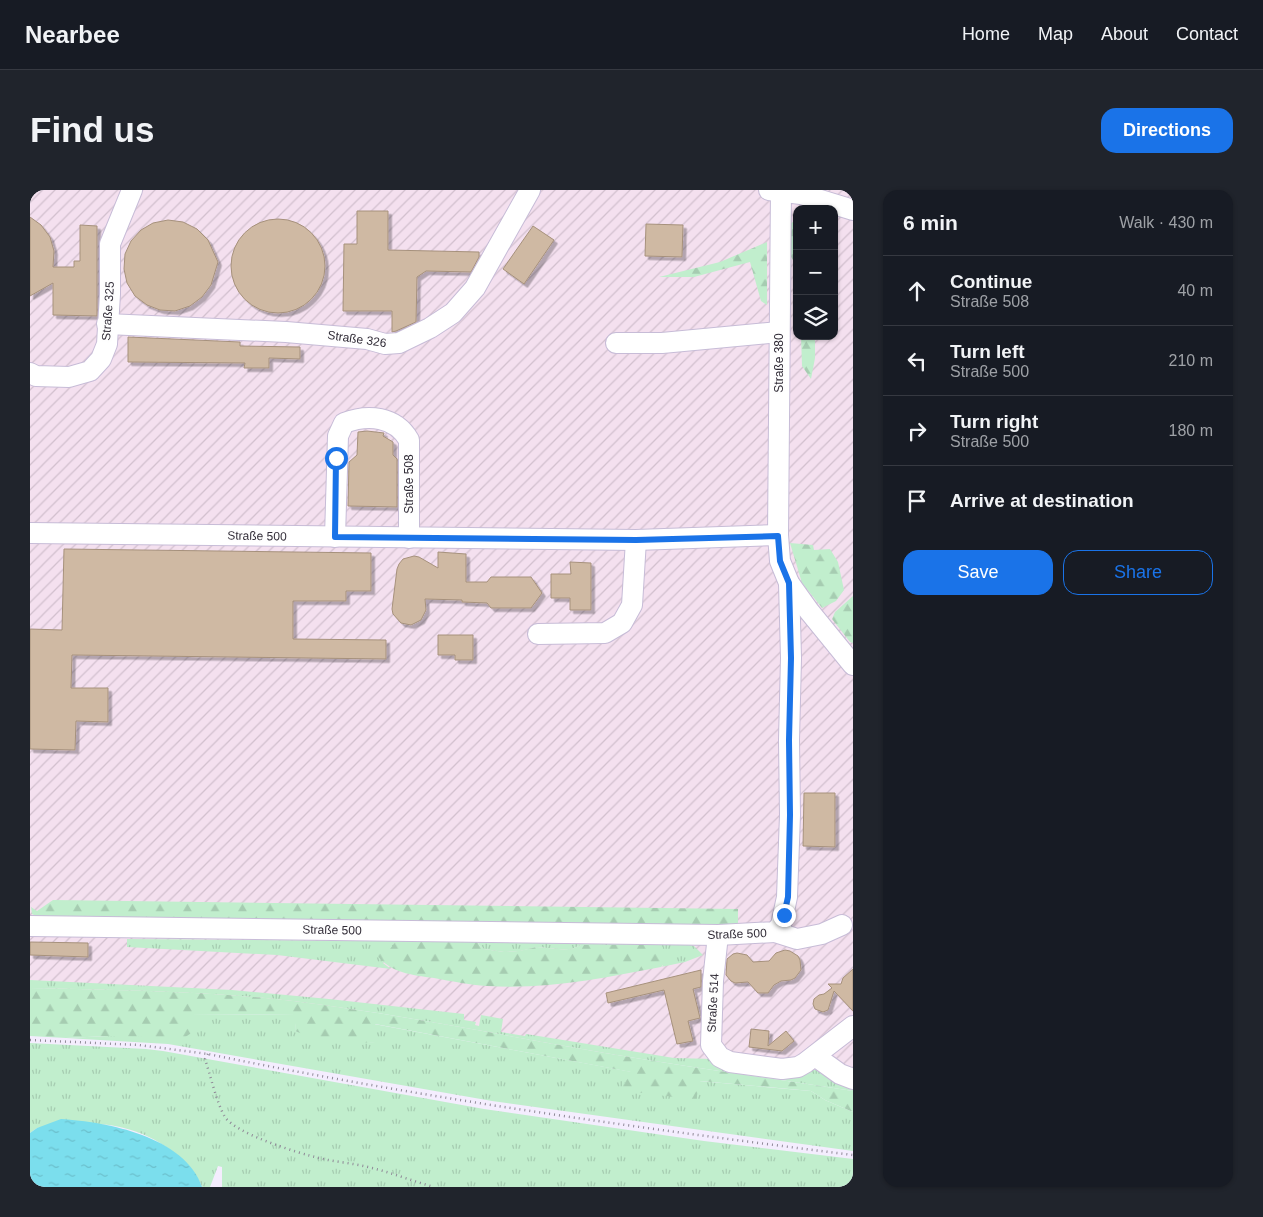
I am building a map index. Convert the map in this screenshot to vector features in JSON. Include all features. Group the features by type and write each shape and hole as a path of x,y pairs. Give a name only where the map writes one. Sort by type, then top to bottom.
{"street":[{"name":"Straße 325","path":"30,374 36,376 69,377 90,371 101,359 107,344 110,244 132,190"},
{"name":"Straße 326","path":"107,324 286,332 367,339 385,344 399,344 430,328 453,313 476,288 530,190"},
{"path":"777,190 801,194 853,210"},
{"name":"Straße 380","path":"777,190 779,332 778,536"},
{"path":"616,343 662,343 779,332"},
{"name":"Straße 508","path":"335,537 338,436 344,422 366,418 393,422 404,431 408,440 409,538"},
{"name":"Straße 500","path":"30,533 636,540 778,536 780,561 789,583 791,658 788,897 781,925 775,932 718,936 30,926"},
{"path":"538,634 605,633 622,623 632,605 636,540"},
{"path":"789,583 808,611 852,663"},
{"path":"775,932 797,939 822,934 842,925"},
{"name":"Straße 514","path":"718,936 713,981 711,1045 720,1057 730,1062 782,1069 798,1066 816,1056 853,1026"},
{"path":"816,1056 840,1074 853,1079"}],"path":[{"path":"30,1040 139,1044 208,1054 433,1096 629,1126 853,1155"},
{"path":"208,1054 205,1059 212,1081 225,1117 233,1126 296,1151 320,1158 368,1166 434,1187"}],"shaded area":[{"path":"30,190 853,190 853,1090 604,1053 377,1012 239,997 30,988"}],"green space":[{"path":"793,222 793,260 790,255 789,224"},
{"path":"767,242 767,305 761,301 750,262 694,277 659,277 720,262"},
{"path":"801,340 815,340 815,358 811,379 802,366"},
{"path":"790,543 813,545 814,550 830,549 838,562 844,590 836,601 822,608 802,583"},
{"path":"853,596 853,643 850,642 832,619 835,612"},
{"path":"53,900 738,909 738,925 36,916 32,914 31,907 37,911"},
{"path":"127,939 396,941 383,963 391,969 277,955 127,947"},
{"path":"396,941 478,942 484,949 504,952 537,947 569,950 581,945 661,945 663,948 664,964 661,967 553,985 509,987 467,984 418,976 402,972 388,965 376,954 378,948 390,949"},
{"path":"478,942 687,944 694,946 703,955 685,962 661,967 663,966 661,945 581,945 569,950 537,947 504,952 484,949"},
{"path":"30,980 232,990 329,999 464,1014 464,1020 476,1022 475,1025 479,1026 481,1015 503,1019 501,1032 525,1036 526,1034 674,1058 715,1059 816,1070 853,1088 853,1091 636,1058 332,1006 194,993 30,988"},
{"path":"30,988 227,995 293,1001 371,1012 636,1058 853,1091 853,1112 825,1100 811,1091 700,1081 696,1100 620,1090 631,1072 375,1024 375,1043 318,1040 295,1031 296,1015 190,1014 197,1029 184,1038 108,1036 66,1038 30,1036"},
{"path":"189,1014 297,1015 295,1031 375,1043 374,1024 632,1072 621,1090 699,1081 811,1091 825,1100 853,1112 853,1151 492,1101 168,1044 66,1038 108,1036"},
{"path":"30,1043 163,1051 484,1109 704,1141 853,1159 853,1187 222,1187 222,1167 218,1166 210,1187 202,1187 193,1173 170,1150 148,1137 124,1128 111,1125 68,1125 37,1128 30,1133"}],"water":[{"path":"61,1119 121,1128 162,1144 179,1155 193,1170 202,1187 30,1187 30,1133 37,1128"}],"building":[{"path":"357,211 388,211 388,250 479,252 479,257 471,272 426,271 417,277 416,322 392,332 392,311 343,311 344,244 357,244"},
{"path":"30,217 41,225 50,237 54,251 53,267 74,267 74,261 80,261 80,225 97,226 97,316 53,315 53,283 30,296"},
{"path":"278,219 296,223 311,233 321,248 325,266 321,284 311,299 296,309 278,313 260,309 245,299 235,284 231,266 235,248 245,233 260,223"},
{"path":"168,220 183,222 197,229 208,240 218,262 211,285 202,297 190,306 175,311 160,310 147,305 135,296 127,283 124,269 125,254 131,241 141,230 153,223"},
{"path":"646,224 683,225 682,257 645,256"},
{"path":"533,226 554,240 524,284 503,269"},
{"path":"128,337 240,342 240,346 300,347 300,359 269,358 269,368 244,368 245,363 128,362"},
{"path":"358,432 384,433 383,436 393,442 393,455 397,459 397,507 348,506 349,462 357,455"},
{"path":"64,549 371,553 371,591 346,591 346,601 293,601 293,639 386,640 386,659 72,655 71,688 108,688 108,722 76,721 75,750 30,749 30,629 62,630"},
{"path":"438,552 466,554 466,582 487,582 491,577 531,577 542,593 531,608 491,608 487,603 425,599 426,610 421,620 411,625 401,623 393,614 392,609 399,564 403,559 414,556 438,568"},
{"path":"570,562 591,563 591,610 570,610 570,598 551,598 551,574 571,574"},
{"path":"438,635 473,635 473,660 455,660 455,655 438,655"},
{"path":"804,793 835,793 835,847 803,846"},
{"path":"30,942 88,943 88,957 30,955"},
{"path":"785,950 798,956 801,970 795,978 781,981 774,985 768,993 758,993 748,982 735,983 726,975 727,959 733,954 747,955 753,962 769,961 776,953"},
{"path":"853,969 853,1011 834,991 828,1010 823,1012 815,1009 814,999 832,988 828,984 841,984 843,978"},
{"path":"701,970 701,987 693,989 700,1018 688,1021 693,1041 677,1044 664,990 608,1003 606,993"},
{"path":"751,1029 769,1031 768,1046 786,1031 794,1041 782,1051 749,1047"}],"route":[{"path":"336,458 335,537 636,540 778,536 780,561 789,583 791,658 788,897 784,915"}]}
